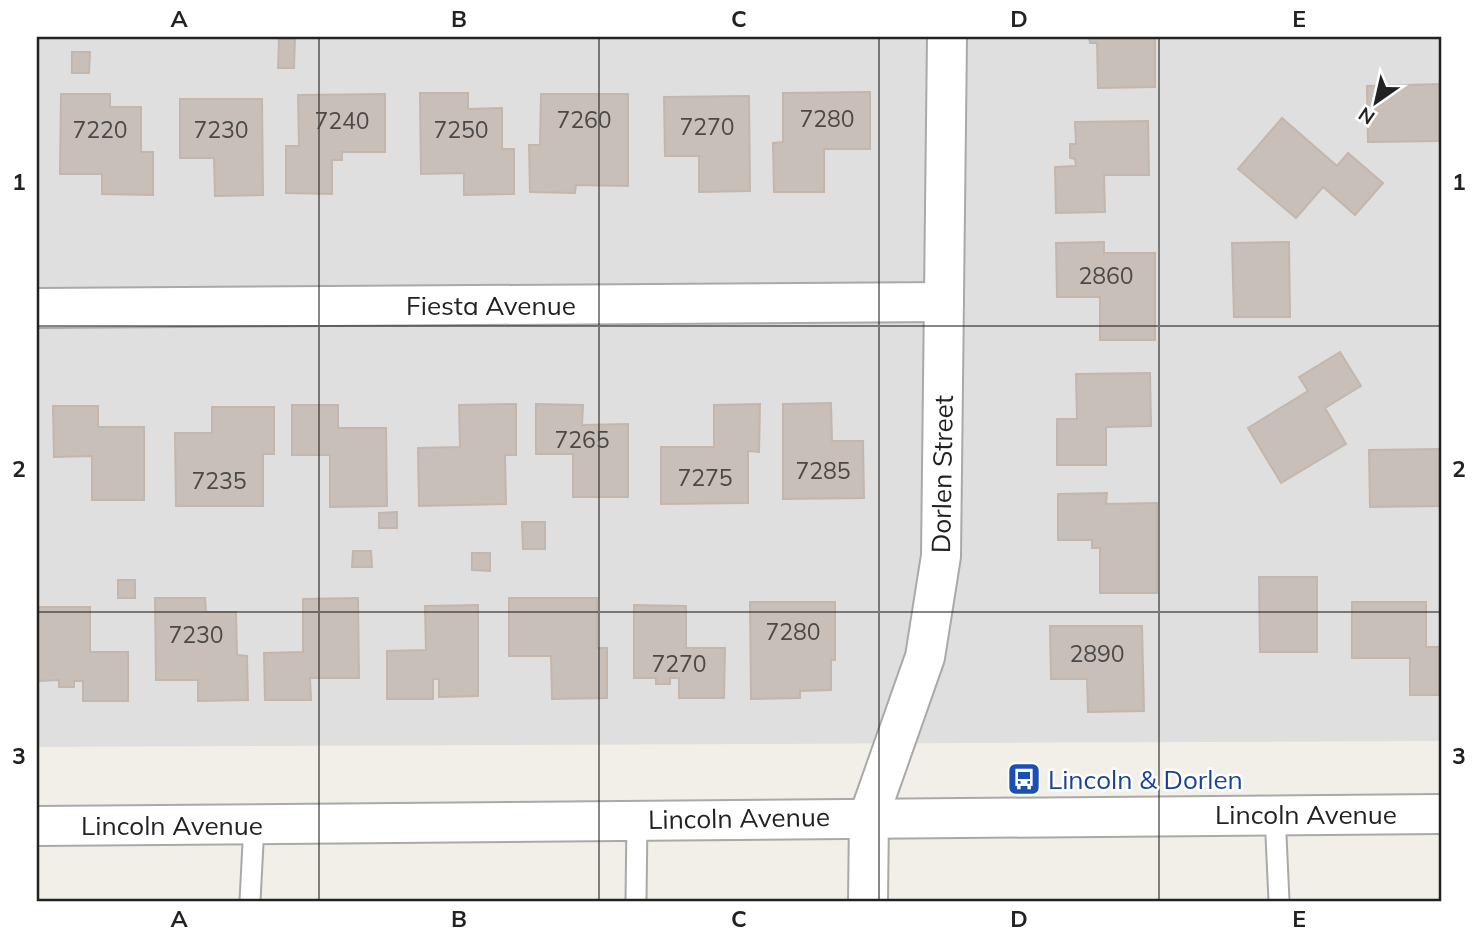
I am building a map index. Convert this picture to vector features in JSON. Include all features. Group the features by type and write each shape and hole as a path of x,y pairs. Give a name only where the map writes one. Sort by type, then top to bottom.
{"street":[{"name":"Dorlen Street","path":"868,901 869,817 925,657 942,556 947,37"},
{"name":"Fiesta Avenue","path":"37,308 944,302"},
{"name":"Lincoln Avenue","path":"37,826 1441,814"}],"lane":[{"path":"1275,814 1279,901"},
{"path":"636,901 637,819"},
{"path":"250,901 254,824"}],"shaded area":[{"path":"37,37 1441,37 1441,741 37,747"}],"building":[{"path":"1089,37 1155,37 1155,87 1098,88 1097,43 1090,43"},
{"path":"279,38 295,38 294,68 278,68"},
{"path":"72,52 90,52 89,73 72,73"},
{"path":"1441,84 1441,141 1368,142 1367,86"},
{"path":"870,92 870,149 824,149 824,192 774,192 773,143 783,142 783,93"},
{"path":"420,93 468,93 468,109 502,108 502,149 514,149 514,194 464,195 464,173 421,174"},
{"path":"61,94 110,94 110,107 141,107 141,152 153,152 153,195 102,194 102,174 60,174"},
{"path":"385,94 385,152 342,152 342,160 332,160 332,194 286,193 286,146 299,146 298,95"},
{"path":"541,94 628,94 628,186 576,185 575,193 530,192 529,145 540,145"},
{"path":"749,96 750,191 699,192 699,156 665,156 664,97"},
{"path":"180,99 262,99 263,195 215,196 214,158 180,158"},
{"path":"1282,118 1337,166 1348,153 1383,183 1355,215 1323,187 1296,218 1238,169"},
{"path":"1148,121 1149,175 1104,175 1105,212 1056,213 1055,167 1076,166 1075,159 1070,158 1070,144 1076,144 1075,122"},
{"path":"1104,242 1104,253 1155,253 1155,340 1100,340 1100,297 1057,297 1056,243"},
{"path":"1289,242 1290,317 1234,317 1232,243"},
{"path":"1340,352 1361,386 1325,408 1346,444 1281,483 1248,428 1308,391 1299,377"},
{"path":"1150,373 1151,426 1106,427 1106,465 1057,465 1057,419 1077,419 1076,374"},
{"path":"831,403 832,441 863,441 864,498 783,499 783,404"},
{"path":"516,404 516,455 505,455 506,504 419,506 418,448 460,447 459,405"},
{"path":"536,404 583,405 582,425 628,424 628,497 573,497 573,454 536,454"},
{"path":"760,404 759,452 748,451 748,503 661,504 661,447 714,447 714,405"},
{"path":"292,405 338,405 338,428 386,428 387,506 330,507 330,455 292,455"},
{"path":"53,406 98,406 98,427 144,427 144,500 92,500 92,456 54,457"},
{"path":"212,407 274,407 274,454 263,454 263,506 176,506 175,433 212,433"},
{"path":"1441,449 1441,506 1370,507 1369,450"},
{"path":"1107,493 1106,504 1157,503 1157,593 1100,593 1100,548 1092,548 1092,540 1058,540 1058,494"},
{"path":"397,512 397,528 379,528 379,513"},
{"path":"522,522 545,522 545,549 523,549"},
{"path":"353,551 371,551 372,567 352,567"},
{"path":"472,553 490,553 490,571 472,570"},
{"path":"1259,577 1317,577 1317,652 1260,652"},
{"path":"118,580 135,580 135,598 118,598"},
{"path":"155,598 205,598 206,612 236,612 237,655 247,656 248,700 198,701 198,680 156,680"},
{"path":"358,598 359,678 310,678 311,700 265,700 264,653 303,652 303,599"},
{"path":"509,598 597,598 597,648 607,648 607,698 552,699 551,656 509,656"},
{"path":"750,602 835,602 835,660 831,660 831,690 800,691 800,698 751,699"},
{"path":"1352,602 1426,602 1426,647 1441,647 1441,695 1410,695 1410,658 1352,658"},
{"path":"478,605 478,696 439,697 439,679 433,679 433,699 387,699 387,651 426,650 425,606"},
{"path":"634,605 686,606 686,648 725,648 724,698 679,698 679,678 670,678 670,684 656,684 656,678 634,678"},
{"path":"37,607 90,607 90,652 128,652 128,701 83,701 83,681 74,681 74,687 59,687 59,680 38,681"},
{"path":"1050,626 1142,626 1144,711 1088,712 1087,679 1051,679"}],"place":[{"name":"Lincoln & Dorlen","path":"1024,779"}]}
